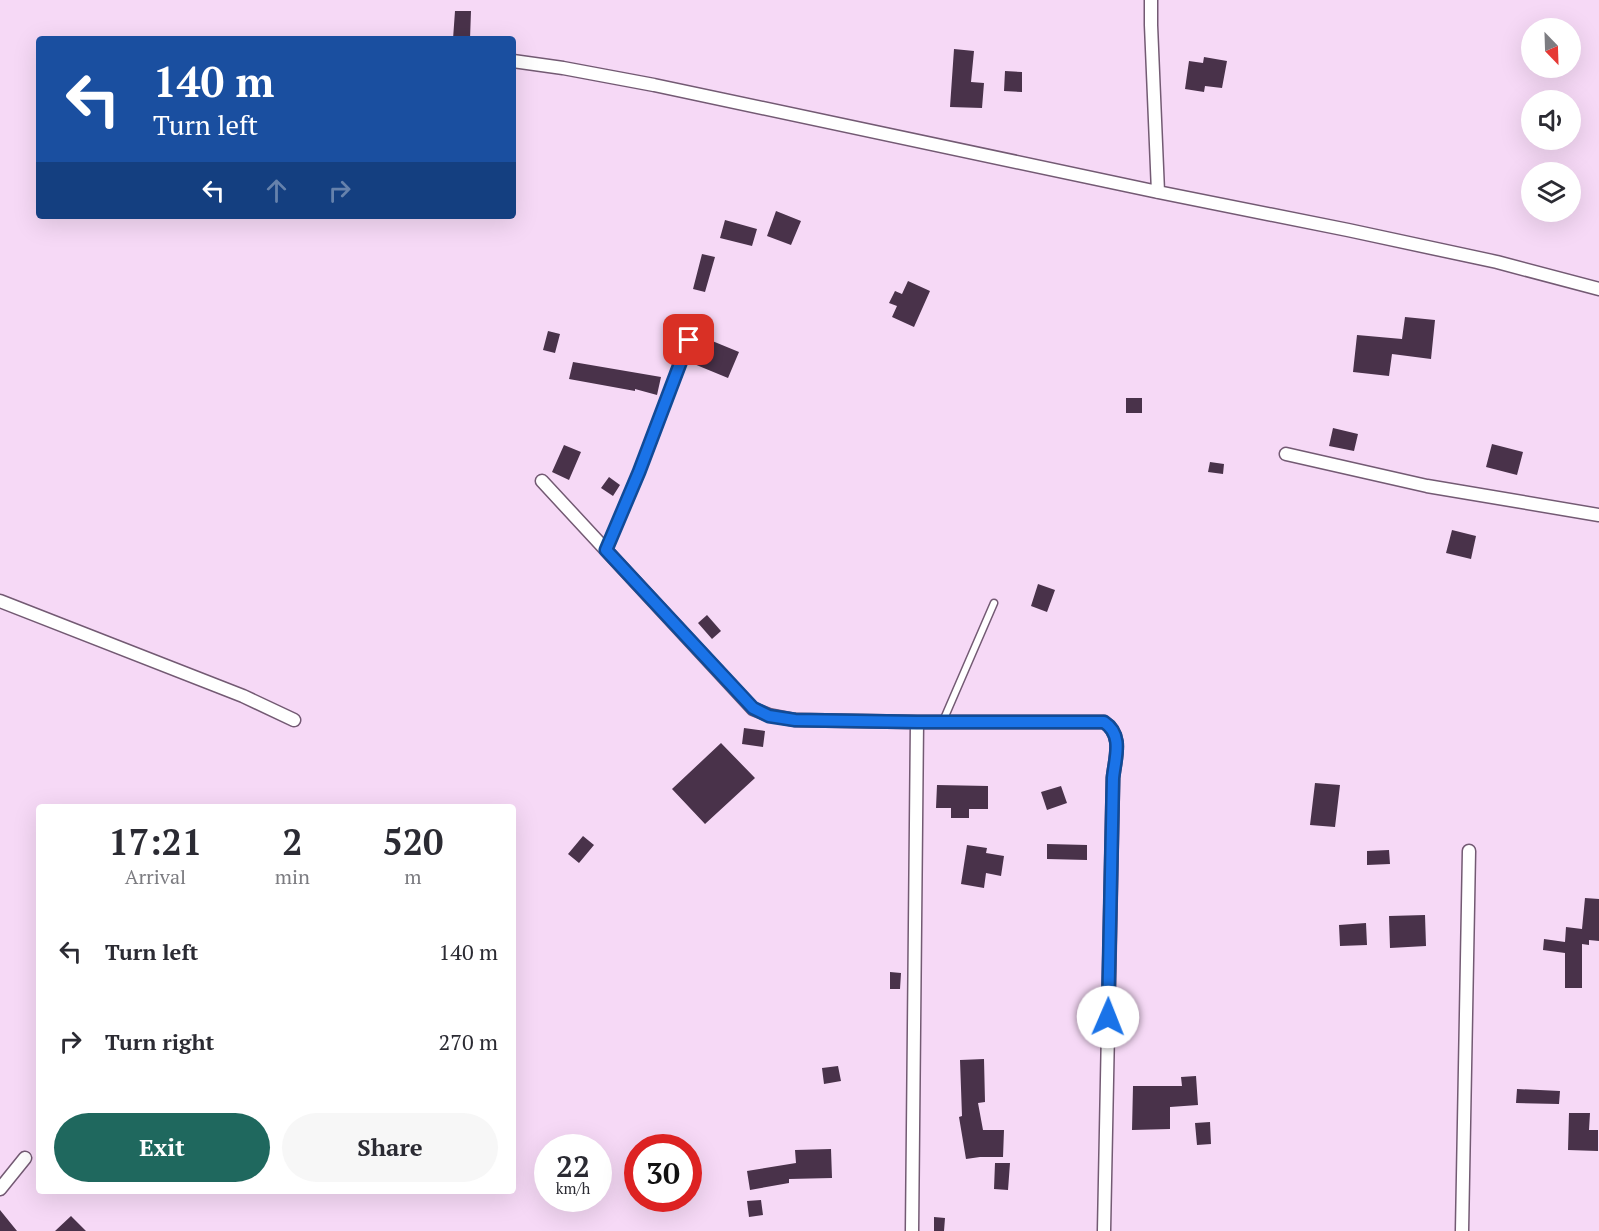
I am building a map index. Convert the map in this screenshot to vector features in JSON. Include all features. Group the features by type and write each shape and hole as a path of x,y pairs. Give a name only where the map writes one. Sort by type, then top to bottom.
{"street":[{"path":"1151,0 1150,25 1158,192"},
{"path":"516,61 654,85 1348,230 1497,262 1599,289"},
{"path":"1286,454 1427,486 1599,515"},
{"path":"542,481 753,708 769,716 795,720 1104,722 1111,726 1117,739 1113,778 1104,1231"},
{"path":"0,601 243,696 294,720"},
{"path":"912,1231 917,722"},
{"path":"1462,1231 1470,851"},
{"path":"0,1189 25,1158"}],"lane":[{"path":"606,550 639,472 695,322"},
{"path":"943,721 994,603"}],"building":[{"path":"455,11 471,11 470,36 453,36"},
{"path":"954,49 974,51 971,82 984,83 982,108 950,107"},
{"path":"1204,57 1227,61 1222,88 1205,86 1204,92 1185,89 1189,61 1203,63"},
{"path":"1005,71 1022,72 1022,92 1004,91"},
{"path":"776,211 801,221 791,245 767,236"},
{"path":"725,220 757,229 752,246 720,238"},
{"path":"702,254 715,257 705,292 693,289"},
{"path":"908,281 930,291 914,327 892,317 897,306 889,303 895,291 902,294"},
{"path":"1405,317 1435,320 1431,359 1392,354 1389,376 1353,372 1357,335 1402,339"},
{"path":"548,331 560,334 555,353 543,350"},
{"path":"705,338 739,352 728,378 694,364"},
{"path":"573,362 661,377 657,395 635,389 635,391 569,379"},
{"path":"1126,398 1142,398 1142,413 1126,413"},
{"path":"1333,428 1358,434 1354,451 1329,446"},
{"path":"1492,444 1523,452 1517,475 1486,467"},
{"path":"564,445 581,452 569,480 552,472"},
{"path":"1210,462 1224,464 1223,474 1208,472"},
{"path":"609,477 620,485 613,496 601,488"},
{"path":"1452,530 1476,536 1471,559 1446,553"},
{"path":"1038,584 1055,590 1047,612 1031,606"},
{"path":"707,615 721,631 712,639 698,623"},
{"path":"744,728 765,731 763,747 742,744"},
{"path":"721,743 755,778 705,824 672,789"},
{"path":"1315,783 1340,785 1335,827 1310,825"},
{"path":"937,785 988,786 988,809 969,809 969,818 951,818 951,808 936,808"},
{"path":"1061,786 1067,803 1047,810 1041,792"},
{"path":"583,836 594,845 579,863 568,854"},
{"path":"1047,844 1087,845 1087,860 1047,859"},
{"path":"967,845 987,848 986,853 1004,856 1001,876 986,873 984,888 961,884"},
{"path":"1389,850 1390,864 1367,865 1367,851"},
{"path":"1585,898 1599,899 1599,941 1589,940 1589,945 1582,944 1582,988 1565,988 1565,953 1543,950 1544,939 1565,942 1566,927 1582,929"},
{"path":"1425,915 1426,946 1390,948 1389,916"},
{"path":"1366,923 1367,945 1340,946 1339,925"},
{"path":"890,972 901,973 900,989 890,989"},
{"path":"984,1059 985,1102 978,1103 983,1130 1004,1130 1003,1157 966,1159 959,1117 962,1116 960,1060"},
{"path":"838,1066 841,1081 824,1084 822,1068"},
{"path":"1196,1076 1198,1105 1170,1107 1170,1129 1132,1130 1133,1086 1182,1086 1181,1077"},
{"path":"1517,1089 1560,1091 1559,1104 1516,1103"},
{"path":"1569,1113 1590,1113 1589,1130 1598,1130 1598,1151 1568,1150"},
{"path":"1210,1122 1211,1144 1197,1145 1195,1123"},
{"path":"831,1149 832,1178 789,1179 789,1183 750,1190 747,1171 796,1163 795,1150"},
{"path":"995,1163 1010,1163 1008,1190 994,1189"},
{"path":"761,1200 763,1215 749,1217 747,1201"},
{"path":"0,1210 17,1231 0,1231"},
{"path":"71,1216 86,1231 55,1231"},
{"path":"934,1217 945,1218 944,1231 934,1231"}],"route":[{"path":"689,340 639,472 606,550 753,708 769,716 795,720 1104,722 1111,726 1117,739 1113,778 1108,1017"}]}
